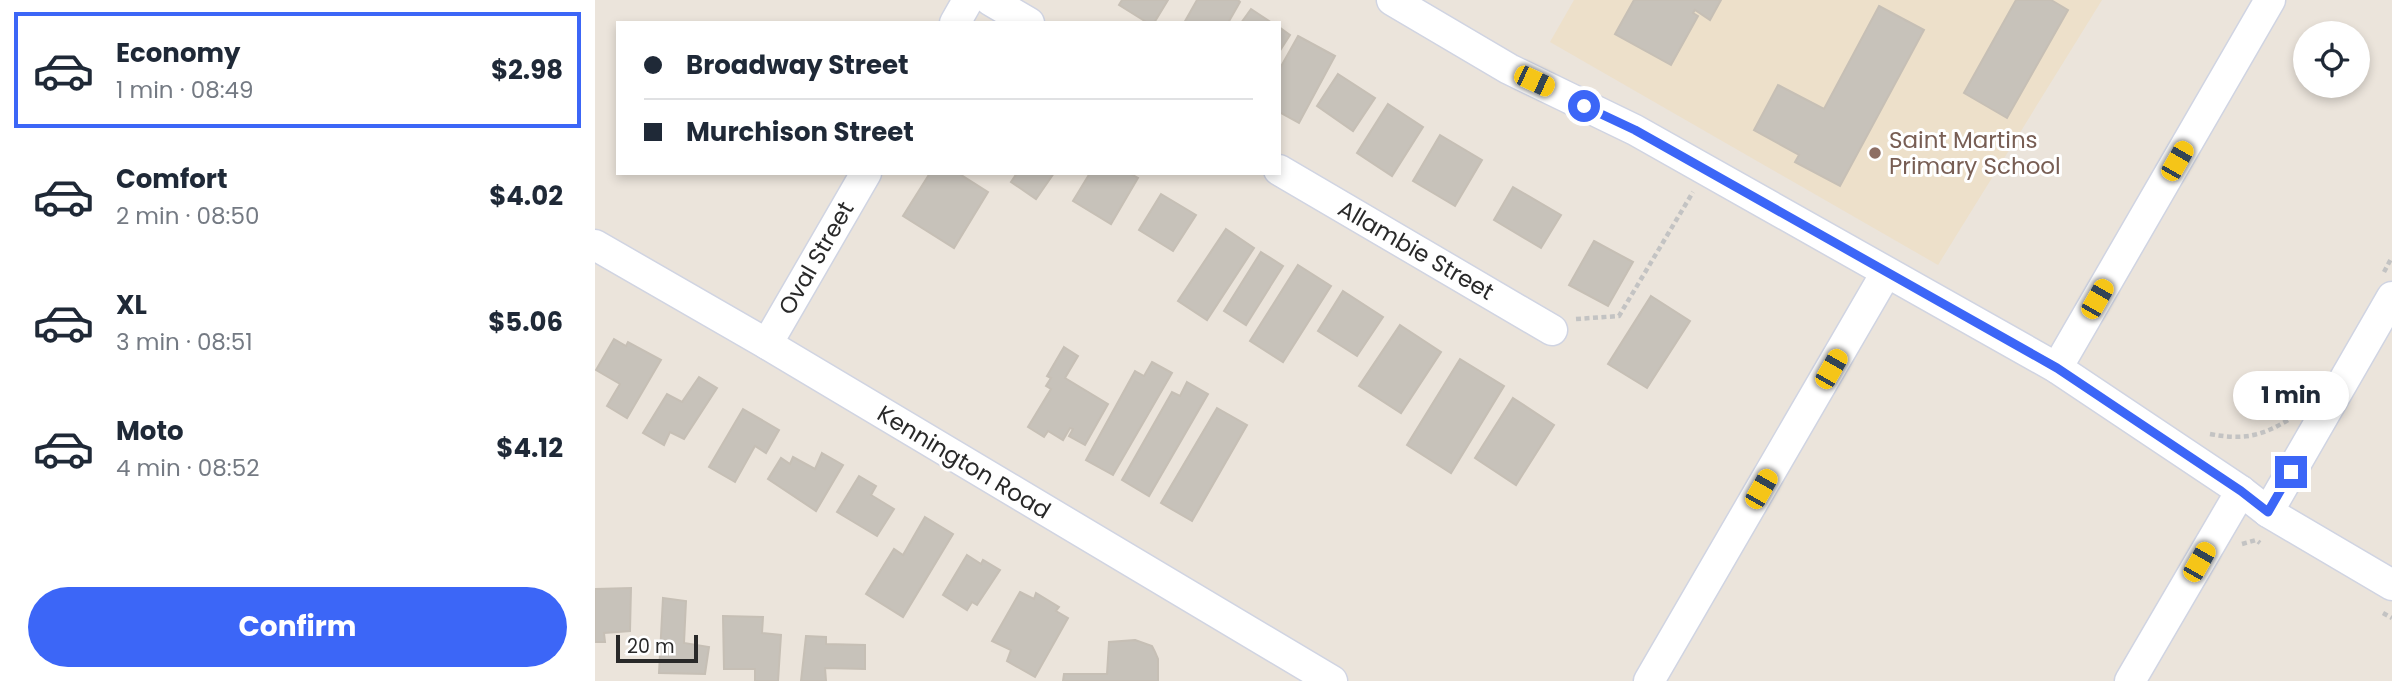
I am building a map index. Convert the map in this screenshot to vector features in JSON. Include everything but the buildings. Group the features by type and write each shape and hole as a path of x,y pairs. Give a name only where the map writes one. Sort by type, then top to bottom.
{"street":[{"path":"956,21 968,0"},
{"path":"990,0 1026,21"},
{"path":"1392,0 1509,69 1635,130 2057,368 2241,491 2386,598"},
{"path":"2057,368 2270,0"},
{"name":"Allambie Street","path":"1281,171 1552,330"},
{"name":"Oval Street","path":"767,344 865,175"},
{"name":"Kennington Road","path":"595,245 767,344 1327,680"},
{"path":"1649,681 1886,273"},
{"path":"2268,512 2392,297"},
{"path":"2130,681 2241,491"}],"path":[{"path":"1552,330 1577,318 1619,316 1706,170"},
{"path":"2198,432 2237,439 2272,430 2295,416"},
{"path":"2239,544 2256,540 2267,547"},
{"path":"2386,598 2392,618"}],"shaded area":[{"name":"Saint Martins Primary School","path":"1574,0 2102,0 1938,265 1550,42"}],"place":[{"name":"Saint Martins Primary School","path":"1875,153"}],"route":[{"path":"1584,106 1635,130 2057,368 2241,491 2268,512 2291,472"}]}
